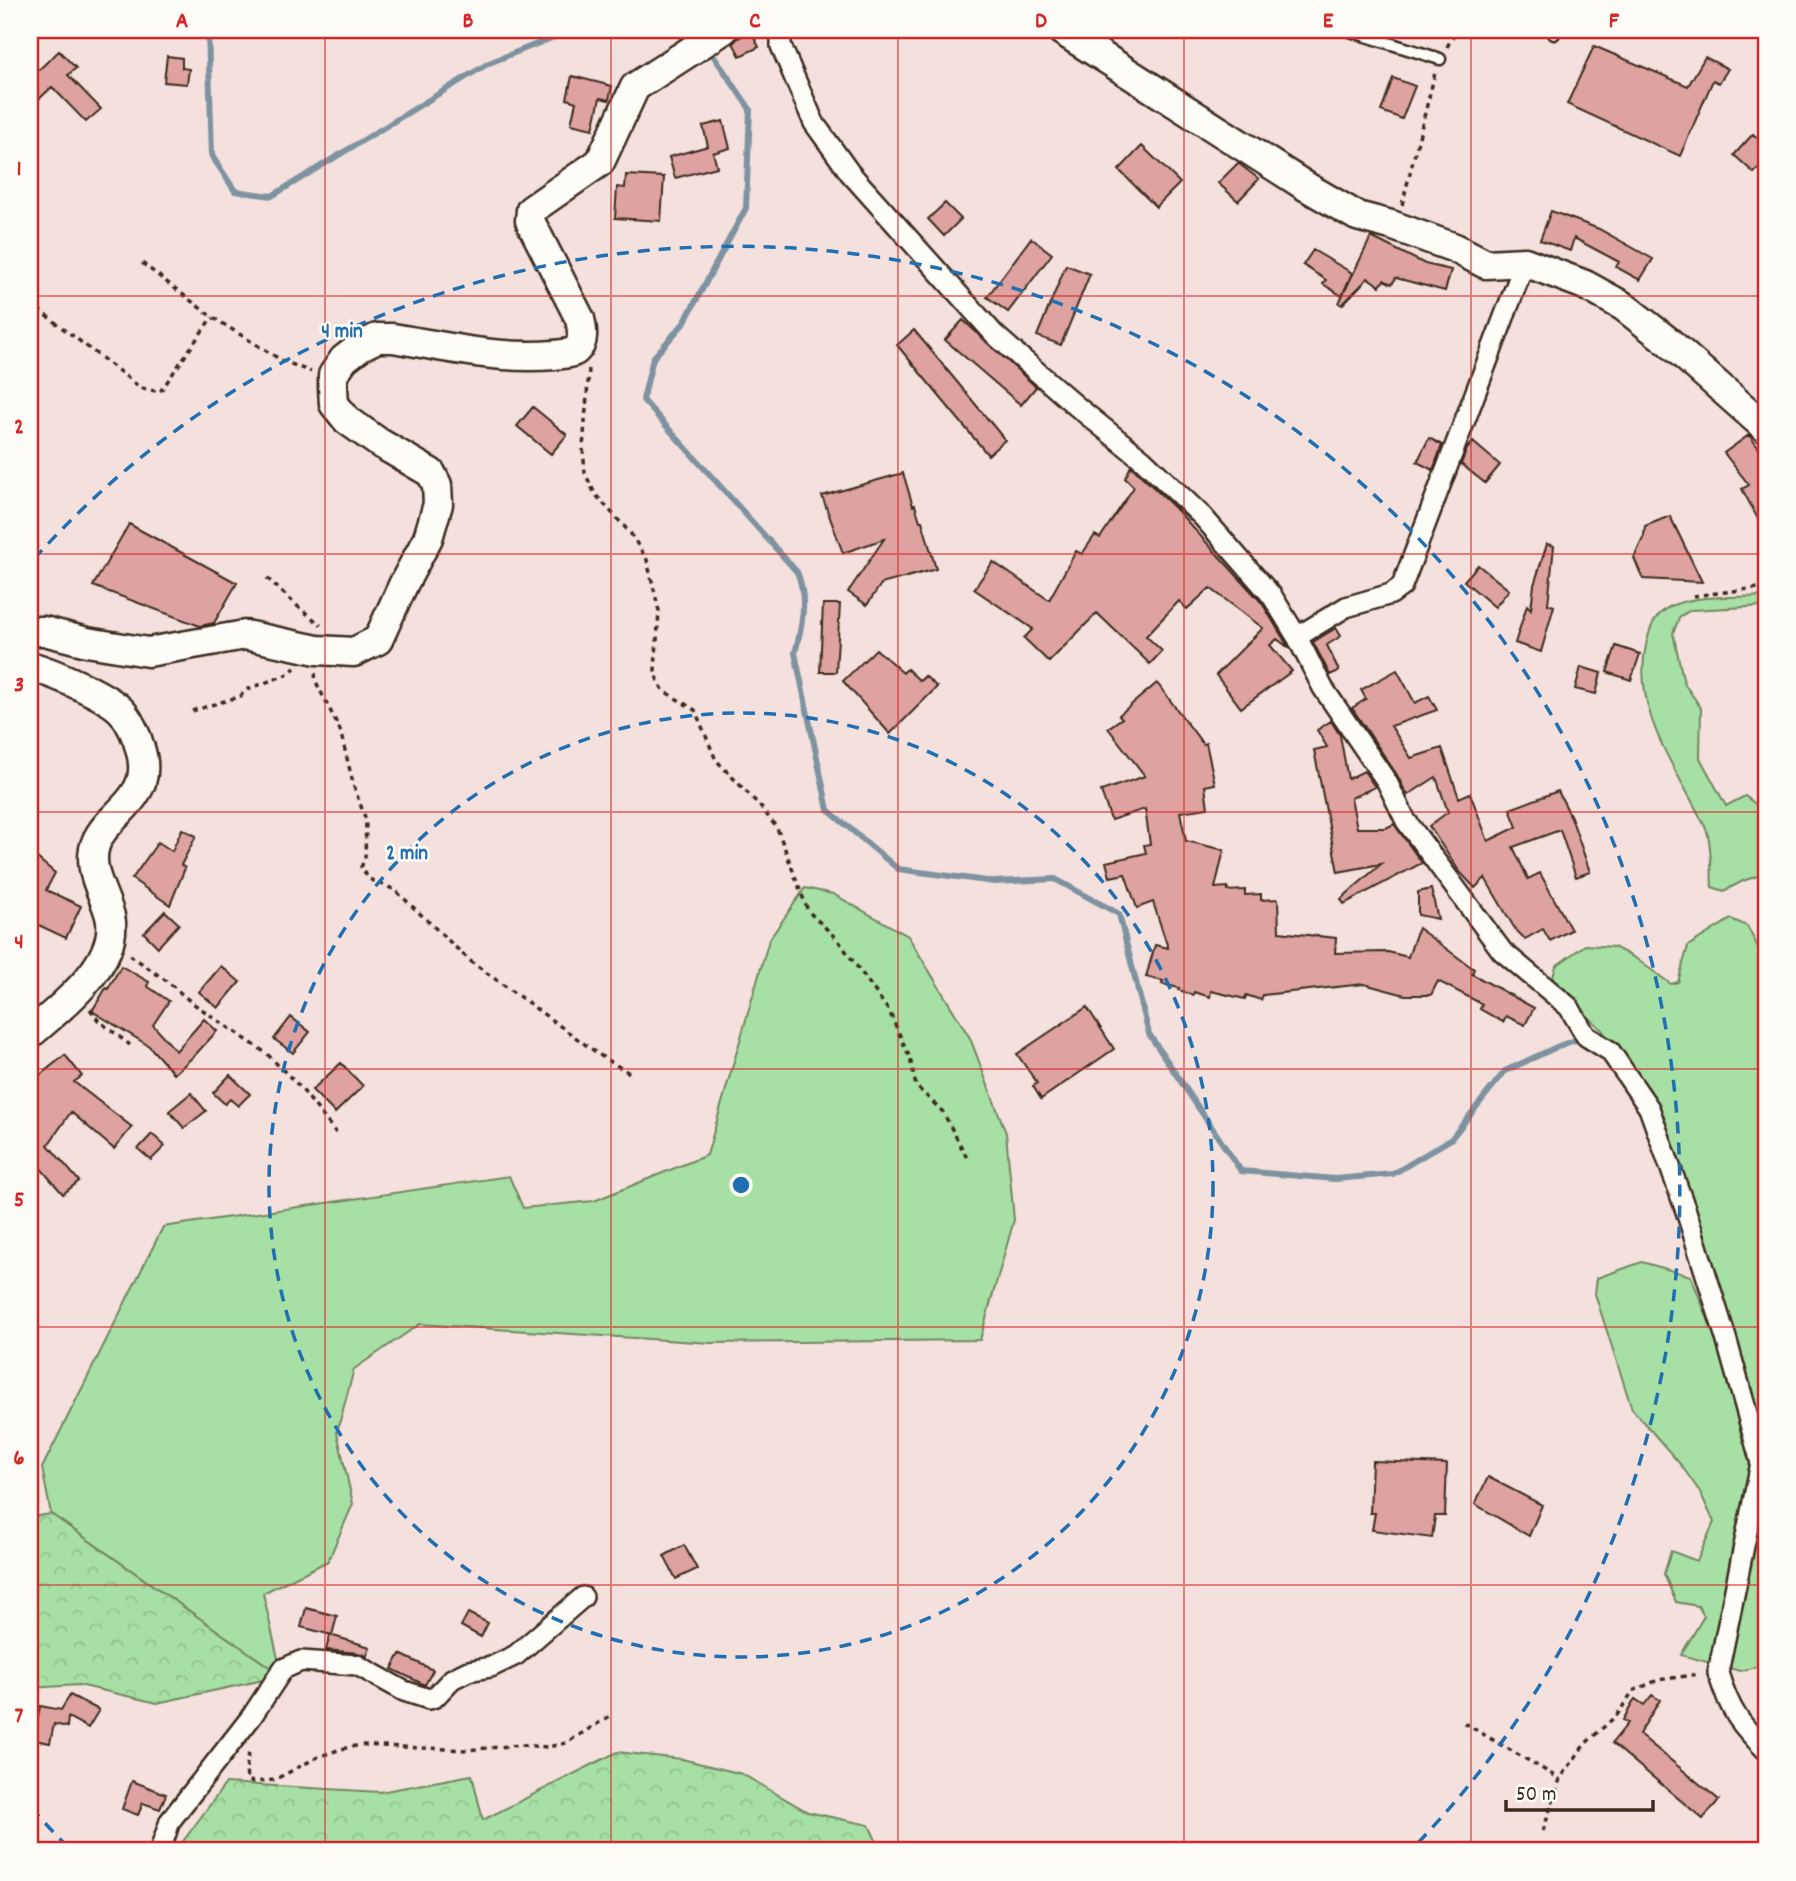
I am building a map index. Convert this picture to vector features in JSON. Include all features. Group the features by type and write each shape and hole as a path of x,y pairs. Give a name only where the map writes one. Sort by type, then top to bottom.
{"street":[{"path":"30,631 44,631 87,642 148,652 245,635 319,638 354,652 378,640 428,538 439,504 437,485 431,473 347,420 334,404 333,375 344,359 360,346 377,338 393,338 498,356 535,357 567,353 576,349 583,333 580,319 530,220 531,210 600,162 635,87 723,30"},
{"path":"781,30 781,46 814,123 850,173 995,335 1142,459 1203,517 1272,596 1323,688 1387,782 1406,821 1502,951 1569,1007 1586,1036 1610,1051 1649,1108 1714,1300 1761,1462 1718,1674 1727,1703 1737,1719 1766,1751"},
{"path":"1060,30 1357,216 1455,248 1486,264 1525,262 1585,285 1623,306 1669,342 1766,428"},
{"path":"1297,637 1346,607 1391,594 1402,586 1525,262"},
{"path":"30,666 107,700 124,713 138,740 144,760 143,777 136,793 97,837 93,851 93,870 111,918 110,940 94,972 77,994 30,1034"},
{"path":"160,1851 170,1821 252,1716 283,1669 301,1661 357,1665 404,1691 423,1698 435,1697 452,1679 468,1671 491,1667 516,1655 583,1597"}],"lane":[{"path":"1347,30 1440,59"}],"path":[{"path":"1391,225 1401,210 1431,83 1456,30"},
{"path":"142,263 212,317 281,360 307,371 333,375"},
{"path":"30,303 141,388 160,392 212,317"},
{"path":"576,349 588,359 589,369 583,448 585,473 595,494 631,534 647,560 659,611 655,670 658,682 664,691 695,710 716,760 777,828 808,911 838,940 889,1011 910,1058 916,1086 943,1112 968,1160"},
{"path":"267,578 296,606 319,638 314,667 316,682 340,730 354,787 366,820 365,859 360,867 369,879 395,890 469,960 604,1058 633,1075"},
{"path":"1693,596 1766,587"},
{"path":"192,711 241,696 245,691 286,675 319,638"},
{"path":"110,940 191,1002 266,1054 300,1087 336,1133"},
{"path":"77,994 98,1020 130,1045"},
{"path":"1543,1831 1560,1779 1585,1744 1617,1715 1633,1691 1658,1680 1718,1674"},
{"path":"252,1716 245,1775 247,1780 253,1782 274,1780 318,1758 361,1745 466,1750 521,1745 548,1747 566,1743 610,1716"},
{"path":"1464,1723 1560,1779"}],"green space":[{"path":"1766,596 1766,606 1691,610 1680,616 1673,633 1684,683 1701,708 1700,758 1726,806 1745,796 1766,812 1766,873 1724,891 1712,887 1706,829 1660,741 1651,718 1643,670 1646,645 1654,622 1660,613 1671,606 1705,598"},
{"path":"805,888 833,894 908,936 970,1038 1006,1133 1014,1220 980,1340 711,1343 420,1324 354,1369 337,1432 353,1504 328,1561 263,1593 282,1676 51,1514 42,1468 163,1227 509,1176 523,1208 594,1201 707,1155 769,940"},
{"path":"1731,919 1747,926 1758,947 1766,952 1766,1665 1740,1671 1681,1655 1704,1616 1698,1606 1676,1602 1664,1574 1671,1551 1697,1561 1714,1522 1700,1492 1681,1465 1632,1409 1595,1294 1597,1278 1642,1262 1691,1276 1712,1330 1730,1326 1661,1117 1602,1030 1552,981 1556,966 1585,945 1614,947 1635,958 1671,984 1678,982 1688,946"},
{"path":"51,1514 282,1676 157,1703 79,1685 30,1688 30,1517"},
{"path":"617,1752 682,1759 742,1774 808,1812 869,1825 881,1851 176,1851 226,1783 380,1792 472,1775 483,1820"}],"building":[{"path":"751,31 759,47 740,56 733,43"},
{"path":"1594,46 1688,86 1705,57 1728,69 1719,83 1713,80 1680,156 1567,104"},
{"path":"59,51 76,68 68,75 101,109 86,122 52,87 38,100 30,91 30,78"},
{"path":"167,56 182,58 182,68 189,69 187,84 164,82"},
{"path":"572,76 612,86 609,100 600,98 593,129 571,124 576,102 567,99"},
{"path":"1393,78 1415,86 1402,119 1381,111"},
{"path":"723,121 730,148 713,153 717,167 675,178 669,157 708,146 703,126"},
{"path":"1753,134 1766,146 1766,160 1754,173 1734,155"},
{"path":"1142,146 1180,183 1156,207 1119,170"},
{"path":"1238,163 1259,179 1238,201 1218,183"},
{"path":"626,175 664,177 661,221 615,218 617,187 625,188"},
{"path":"945,203 961,219 944,236 928,219"},
{"path":"1551,211 1599,229 1653,259 1640,280 1616,267 1619,262 1574,238 1570,251 1540,240"},
{"path":"1371,237 1425,264 1451,270 1445,291 1396,278 1392,284 1384,280 1380,286 1368,278 1342,305 1339,303"},
{"path":"1031,238 1052,254 1008,312 987,297"},
{"path":"1313,250 1352,273 1342,296 1323,284 1326,280 1303,265"},
{"path":"1066,265 1090,274 1061,345 1037,336"},
{"path":"963,320 1036,387 1021,405 945,340"},
{"path":"914,330 1005,440 988,455 897,345"},
{"path":"533,407 567,435 551,454 517,426"},
{"path":"1749,435 1766,458 1766,534 1742,489 1749,485 1724,453"},
{"path":"1429,438 1442,445 1433,470 1417,462"},
{"path":"1473,442 1500,465 1485,483 1461,464"},
{"path":"1131,466 1174,507 1262,603 1289,648 1277,639 1270,645 1292,671 1241,708 1216,675 1263,628 1210,588 1187,609 1179,601 1146,636 1162,651 1150,664 1097,613 1049,662 1024,638 1033,629 974,589 993,562 1049,600 1076,551 1082,554 1095,535 1100,538 1134,487 1125,478"},
{"path":"903,473 913,506 915,505 922,521 936,569 881,584 867,605 848,592 884,539 843,553 822,496"},
{"path":"1670,516 1702,582 1643,579 1634,558 1644,536 1645,526"},
{"path":"129,524 237,583 214,623 200,626 93,586"},
{"path":"1547,544 1554,546 1548,604 1554,606 1541,652 1515,643 1527,605 1531,609 1534,585"},
{"path":"1478,565 1509,590 1495,607 1464,581"},
{"path":"823,604 840,604 836,672 820,672"},
{"path":"1336,628 1341,636 1327,645 1339,671 1330,675 1313,642"},
{"path":"1616,646 1640,654 1631,680 1607,672"},
{"path":"876,649 903,673 907,669 920,681 925,676 937,687 890,734 843,681"},
{"path":"1581,667 1601,673 1596,694 1575,689"},
{"path":"1397,670 1415,703 1429,696 1437,710 1391,726 1411,758 1442,748 1459,798 1470,793 1488,841 1517,827 1510,809 1558,791 1571,817 1590,872 1576,877 1560,830 1513,847 1528,879 1540,873 1571,930 1550,941 1543,929 1525,939 1515,929 1485,878 1475,888 1459,871 1429,826 1448,812 1436,777 1408,795 1405,791 1352,708 1366,699 1361,690"},
{"path":"1157,683 1203,744 1206,743 1215,784 1205,786 1208,808 1180,812 1186,841 1224,850 1215,888 1228,887 1228,891 1245,890 1245,895 1261,894 1261,900 1278,899 1279,932 1336,938 1335,953 1388,952 1408,957 1418,928 1474,969 1472,974 1534,1008 1525,1025 1506,1016 1503,1022 1480,1009 1482,1004 1438,981 1431,995 1405,995 1364,984 1263,995 1261,1000 1246,995 1245,999 1211,991 1210,997 1194,992 1193,995 1162,984 1163,981 1146,977 1155,945 1168,948 1153,902 1137,908 1125,874 1110,877 1106,862 1146,853 1144,845 1150,844 1145,809 1111,820 1101,791 1145,776 1108,728 1122,718 1119,715"},
{"path":"1331,721 1340,735 1348,779 1364,771 1375,787 1351,798 1357,828 1386,828 1394,824 1422,863 1344,904 1341,899 1381,864 1338,872 1314,750 1327,747 1317,730"},
{"path":"182,829 196,836 181,865 185,868 170,905 132,879 158,842 172,851"},
{"path":"30,852 55,873 46,890 81,906 66,938 30,921"},
{"path":"1431,889 1438,919 1418,915 1418,892"},
{"path":"165,911 179,924 158,947 144,933"},
{"path":"121,966 149,982 147,986 169,1001 153,1025 176,1051 204,1019 217,1031 174,1074 149,1046 92,1011"},
{"path":"221,966 240,982 218,1008 199,992"},
{"path":"1087,1007 1114,1049 1041,1099 1033,1086 1037,1083 1017,1054"},
{"path":"291,1017 310,1032 293,1053 274,1039"},
{"path":"65,1055 82,1076 74,1082 132,1127 114,1149 71,1112 48,1145 79,1181 63,1194 30,1156 30,1083"},
{"path":"341,1063 363,1086 335,1113 312,1090"},
{"path":"230,1075 250,1094 238,1106 230,1099 225,1104 213,1093"},
{"path":"191,1093 206,1111 184,1128 169,1111"},
{"path":"152,1134 165,1146 151,1160 138,1149"},
{"path":"1372,1461 1447,1464 1445,1516 1435,1516 1432,1538 1372,1530 1375,1513 1370,1513"},
{"path":"1488,1477 1542,1505 1529,1536 1475,1504"},
{"path":"684,1545 697,1569 676,1579 664,1556"},
{"path":"306,1608 337,1616 332,1635 301,1627"},
{"path":"468,1613 488,1623 481,1637 461,1626"},
{"path":"330,1635 370,1647 367,1656 326,1650"},
{"path":"400,1654 433,1670 425,1685 392,1669"},
{"path":"70,1695 99,1710 88,1728 68,1717 67,1727 54,1724 50,1743 34,1740 40,1706 61,1710"},
{"path":"1652,1695 1660,1700 1639,1734 1719,1800 1703,1819 1612,1743 1628,1723 1623,1720 1635,1699 1644,1705"},
{"path":"132,1781 166,1794 160,1809 143,1803 138,1815 122,1809"}],"waterway":[{"path":"208,30 212,156 235,191 272,196 489,63 572,30"},
{"path":"668,30 691,41"},
{"path":"713,55 750,109 746,208 684,323 653,358 643,400 797,572 803,602 802,623 795,653 828,810 898,869 994,882 1055,879 1119,914 1149,1034 1241,1171 1335,1179 1393,1174 1451,1139 1505,1071 1584,1037"}]}
